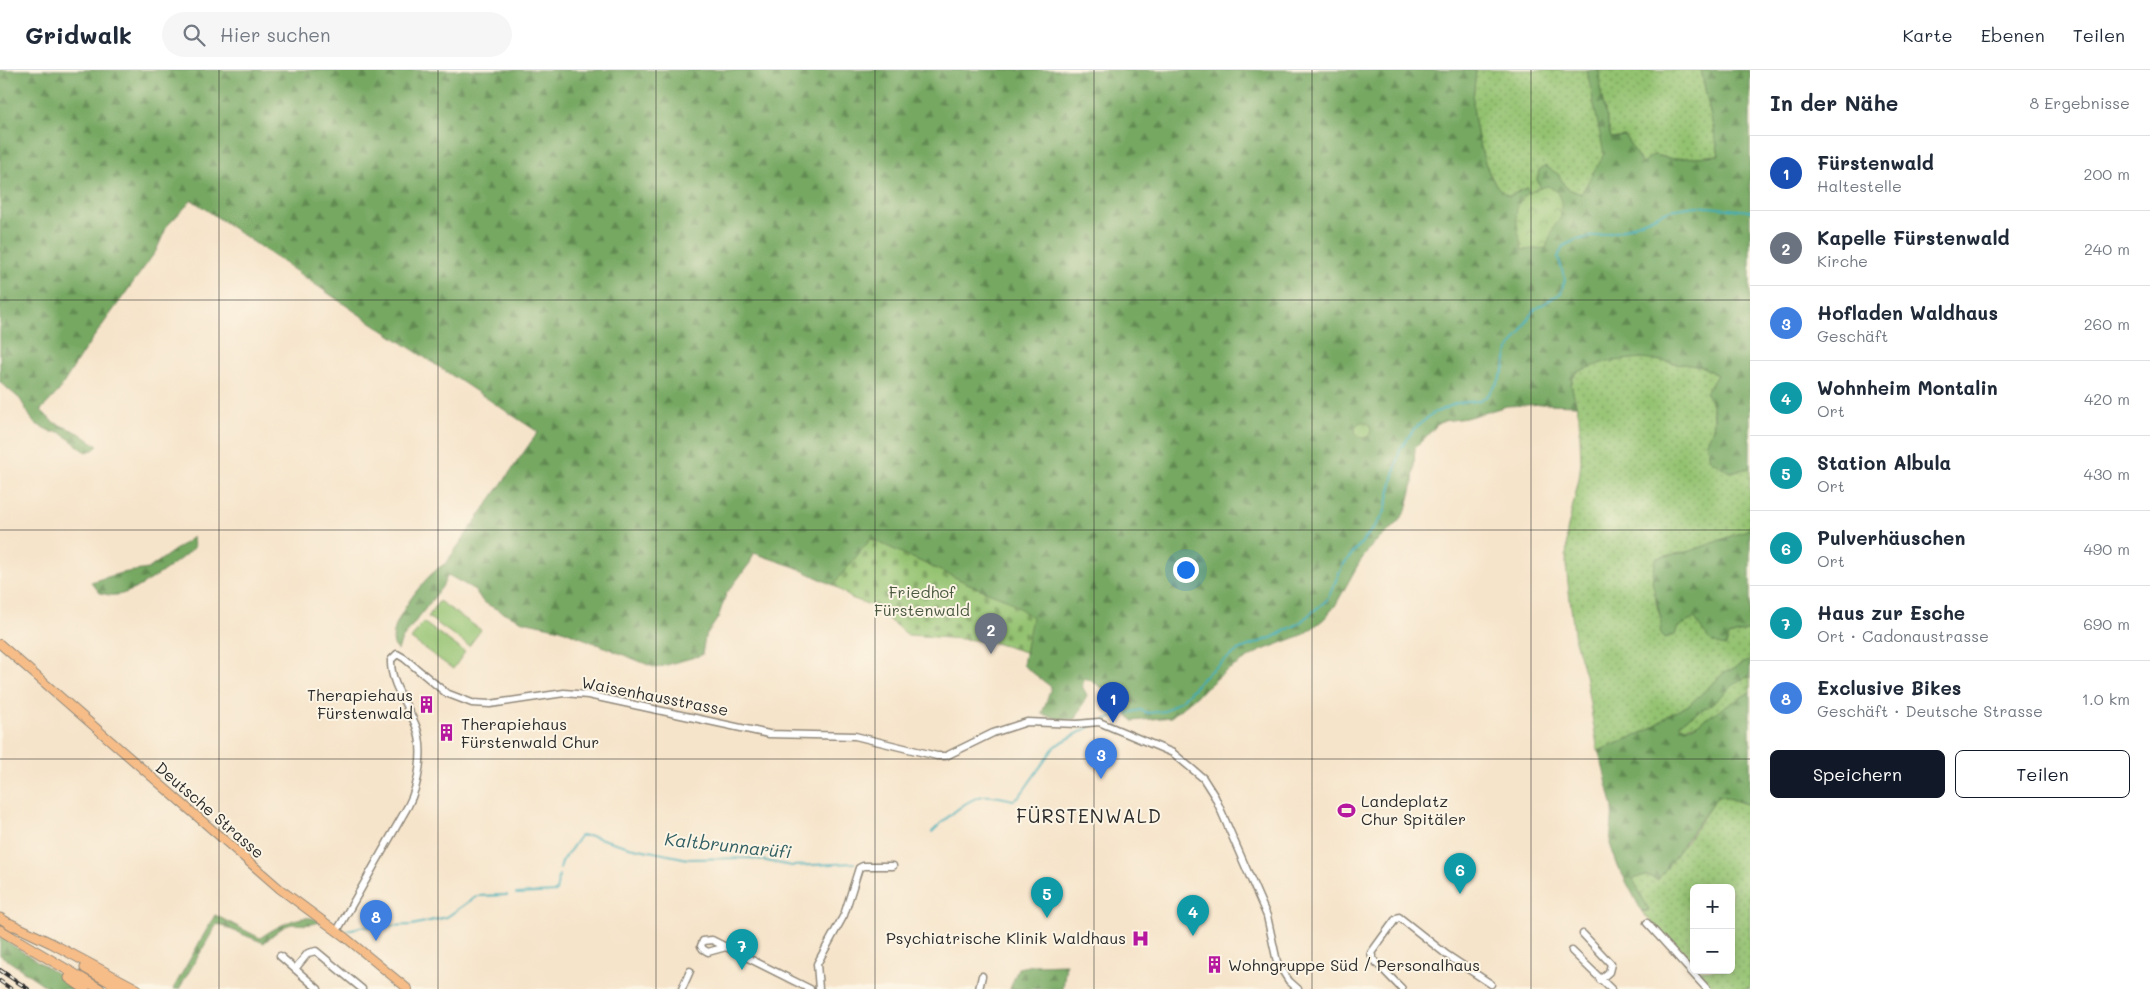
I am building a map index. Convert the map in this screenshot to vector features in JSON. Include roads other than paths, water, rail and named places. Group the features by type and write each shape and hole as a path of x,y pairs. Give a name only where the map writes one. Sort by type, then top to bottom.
{"highway":[{"path":"0,918 122,989"},
{"path":"8,923 51,943 137,989"},
{"path":"0,930 100,989"},
{"path":"18,942 45,963 85,989"}],"main road":[{"name":"Deutsche Strasse","path":"0,644 276,885 337,931 408,989"}],"street":[{"name":"Waisenhausstrasse","path":"337,931 408,806 416,784 420,754 418,733 392,672 391,660 397,654 402,656 446,693 472,703 490,704 564,693 588,695 769,734 855,736 938,756 946,756 993,732 1020,723 1077,724 1099,722 1173,752 1203,778 1215,797 1267,916 1277,962 1289,980 1298,989"},
{"path":"819,989 817,964 844,915 860,868 863,866 893,866"},
{"path":"1402,989 1373,959 1371,953 1394,920 1399,918 1447,955 1491,984"},
{"path":"1647,923 1707,989"},
{"path":"1583,934 1611,964 1609,972 1600,980"},
{"path":"726,947 810,989"},
{"path":"295,969 308,953 316,951 362,989"},
{"path":"1572,951 1610,989"},
{"path":"280,956 318,989"},
{"path":"682,989 690,971"},
{"path":"979,989 982,976"}],"waterway":[{"name":"Kaltbrunnarüfi","path":"1128,713 1140,710 1148,713 1165,711 1183,699 1209,672 1240,649 1271,638 1298,624 1327,600 1343,565 1380,520 1385,511 1400,450 1414,429 1432,414 1457,403 1478,401 1487,396 1498,382 1504,370 1508,350 1534,310 1561,293 1565,279 1558,257 1563,246 1576,240 1620,231 1670,210 1696,206 1750,211"},
{"name":"Kaltbrunnarüfi","path":"1106,719 1122,715"},
{"name":"Kaltbrunnarüfi","path":"932,832 956,811 976,798 991,796 1014,800 1019,797 1055,746 1093,725"},
{"name":"Kaltbrunnarüfi","path":"560,869 562,862 580,836 592,836 629,847 688,859 751,858 792,866 854,863"},
{"name":"Kaltbrunnarüfi","path":"516,894 556,892 559,875"},
{"name":"Kaltbrunnarüfi","path":"348,930 360,927 412,925 447,917 477,896 507,895"}],"railway":[{"path":"0,970 28,989"},
{"path":"0,981 11,989"}],"place":[{"name":"Kapelle Fürstenwald","path":"991,654"},
{"name":"Therapiehaus Fürstenwald","path":"427,704"},
{"name":"Fürstenwald","path":"1113,723"},
{"name":"Therapiehaus Fürstenwald Chur","path":"447,733"},
{"name":"Hofladen Waldhaus","path":"1101,779"},
{"name":"Landeplatz Chur Spitäler","path":"1347,810"},
{"name":"Pulverhäuschen","path":"1460,894"},
{"name":"Station Albula","path":"1047,918"},
{"name":"Wohnheim Montalin","path":"1193,936"},
{"name":"Psychiatrische Klinik Waldhaus","path":"1140,938"},
{"name":"Exclusive Bikes","path":"376,941"},
{"name":"Wohngruppe Süd / Personalhaus","path":"1214,965"},
{"name":"Haus zur Esche","path":"742,970"}],"district":[{"name":"FÜRSTENWALD","path":"1089,816"}],"park label":[{"name":"Friedhof Fürstenwald","path":"922,601"}]}
